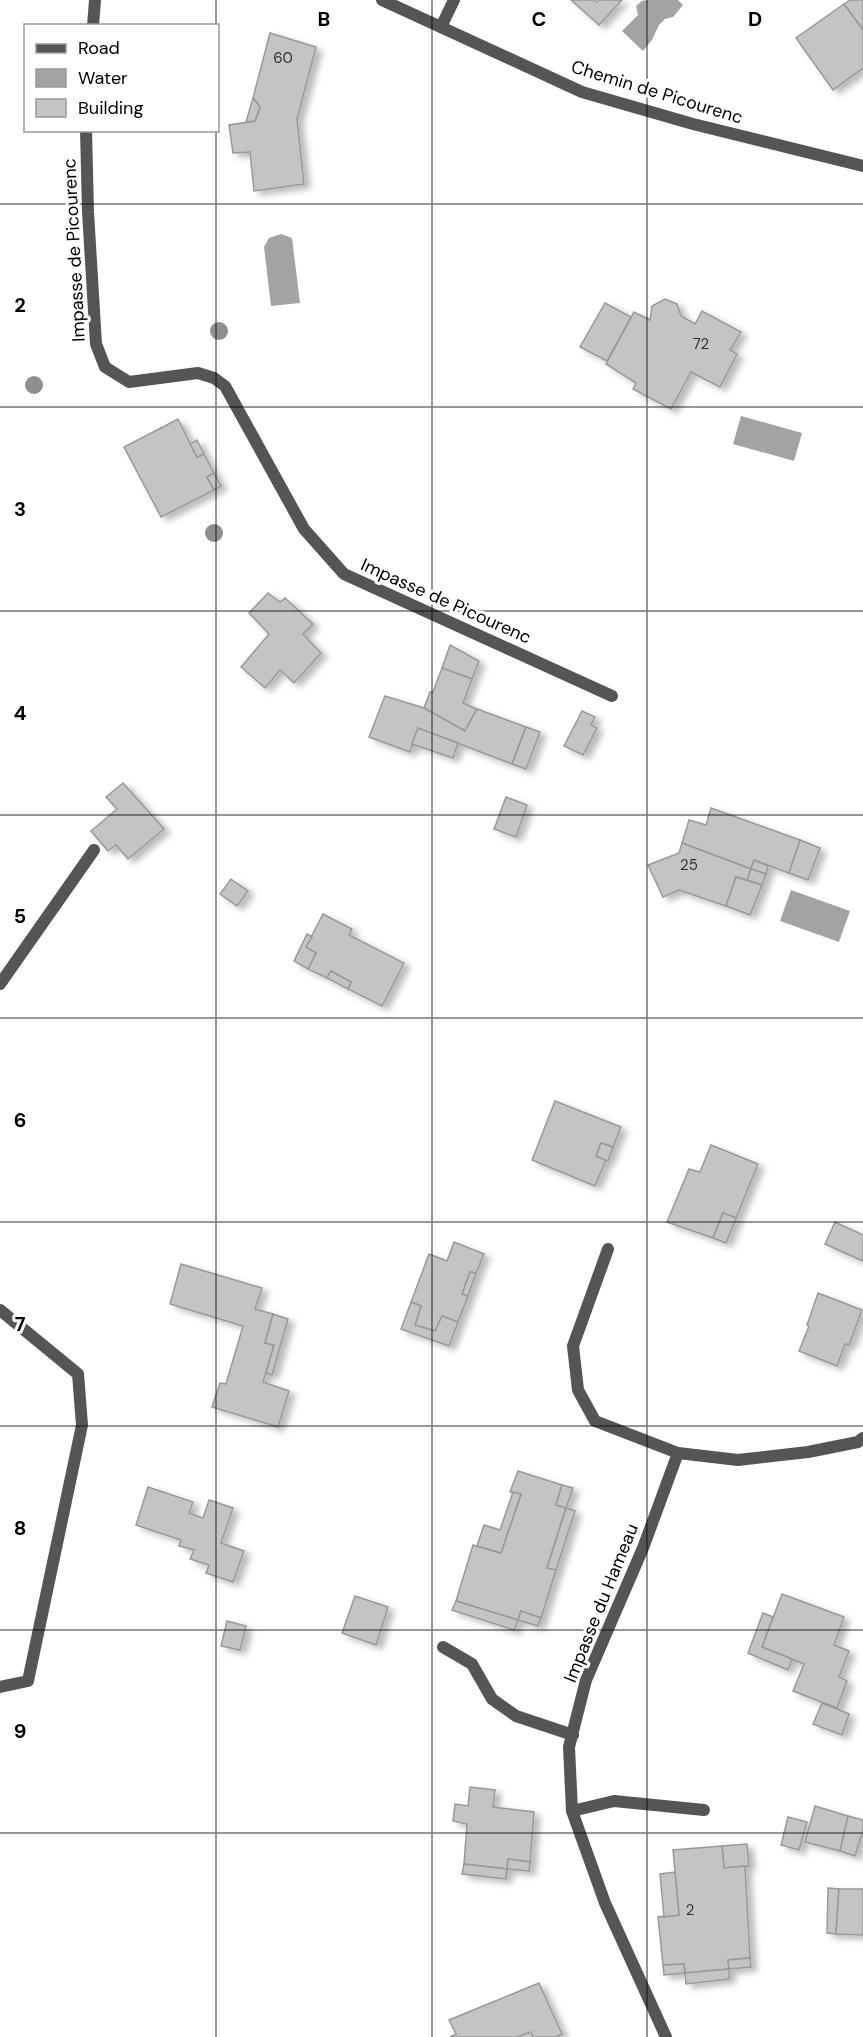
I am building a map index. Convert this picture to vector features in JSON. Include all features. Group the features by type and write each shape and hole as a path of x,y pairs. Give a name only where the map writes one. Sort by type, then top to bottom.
{"street":[{"path":"93,24 95,0"},
{"name":"Chemin de Picourenc","path":"382,0 582,92 693,124 863,166"},
{"path":"441,27 454,0"},
{"name":"Impasse de Picourenc","path":"86,132 88,212 96,344 105,367 129,382 198,373 214,378 225,386 303,529 344,574 612,696"},
{"path":"0,984 94,850"},
{"path":"608,1249 573,1346 578,1389 595,1421 678,1454 738,1460 808,1452 858,1442 863,1438"},
{"path":"0,1310 78,1374 82,1425 28,1682 0,1687"},
{"name":"Impasse du Hameau","path":"666,2037 605,1903 572,1811 569,1747 586,1680 644,1548 678,1454"},
{"path":"443,1647 472,1664 492,1699 516,1716 573,1735"},
{"path":"572,1811 614,1801 704,1810"}],"water":[{"path":"647,0 678,0 683,5 673,17 665,19 659,25 652,40 643,51 622,31 638,15 636,6"},
{"path":"281,234 292,238 300,303 271,306 264,247 269,238"},
{"path":"741,416 802,433 794,461 733,444"},
{"path":"791,890 850,911 839,942 780,921"}],"building":[{"path":"571,0 595,0 597,2 599,0 622,0 599,25"},
{"path":"850,0 863,0 863,30 844,4"},
{"path":"844,4 863,30 863,68 833,90 796,38"},
{"path":"270,33 316,47 297,119 304,184 254,191 250,152 233,153 229,125 255,121 260,107 253,98"},
{"path":"253,98 260,107 255,121 246,122"},
{"path":"665,299 677,304 681,316 695,324 702,311 741,332 730,350 737,354 720,387 691,372 671,409 633,389 636,383 606,364 634,312 650,320 652,306"},
{"path":"605,303 631,317 607,361 580,347"},
{"path":"178,419 197,457 204,454 214,473 207,477 214,490 161,517 124,447"},
{"path":"197,440 204,454 197,457 190,444"},
{"path":"214,473 221,486 214,490 207,477"},
{"path":"268,593 280,602 285,598 313,624 303,634 321,653 294,683 280,670 265,688 241,667 269,634 249,613"},
{"path":"450,645 479,661 472,679 442,668"},
{"path":"442,668 472,679 463,703 477,709 465,731 424,708"},
{"path":"385,696 424,708 465,731 477,709 526,727 512,764 418,728 410,752 369,737"},
{"path":"582,711 595,717 591,725 597,728 583,755 564,746"},
{"path":"526,727 540,732 526,769 512,764"},
{"path":"418,728 458,743 453,758 412,744"},
{"path":"123,783 164,829 128,859 116,845 108,851 91,831 117,809 106,797"},
{"path":"506,797 527,805 516,837 494,829"},
{"path":"711,808 800,840 789,873 754,860 751,869 682,843 689,820 706,825"},
{"path":"800,840 820,848 808,880 789,873"},
{"path":"682,843 751,869 747,880 736,877 726,906 679,890 663,897 648,865 679,853"},
{"path":"754,860 768,866 766,874 751,869"},
{"path":"751,869 766,874 762,885 747,880"},
{"path":"736,877 762,885 750,915 726,906"},
{"path":"231,879 248,891 237,906 220,894"},
{"path":"323,914 352,929 349,935 404,963 382,1006 348,989 351,982 331,971 327,978 308,969 316,953 306,947"},
{"path":"307,934 312,937 306,947 316,953 308,969 294,961"},
{"path":"331,971 351,982 348,989 327,978"},
{"path":"555,1101 621,1127 613,1147 601,1143 596,1156 606,1160 595,1186 532,1160"},
{"path":"601,1143 613,1147 608,1161 596,1156"},
{"path":"711,1145 758,1164 736,1218 723,1213 713,1238 667,1222 689,1169 700,1172"},
{"path":"723,1213 736,1218 726,1243 713,1238"},
{"path":"835,1222 863,1235 863,1261 825,1244"},
{"path":"454,1242 484,1254 476,1273 470,1272 462,1294 468,1296 458,1322 442,1316 435,1331 415,1325 421,1306 411,1302 429,1254 447,1261"},
{"path":"181,1264 262,1288 255,1309 273,1314 265,1343 274,1345 263,1382 289,1391 278,1427 212,1407 220,1383 226,1384 243,1326 170,1304"},
{"path":"470,1272 476,1273 468,1296 462,1294"},
{"path":"818,1293 862,1310 849,1345 845,1344 837,1366 799,1351"},
{"path":"411,1302 421,1306 415,1325 435,1331 442,1316 458,1322 449,1346 401,1329"},
{"path":"273,1314 288,1319 272,1375 266,1373 274,1345 265,1343"},
{"path":"518,1471 562,1485 556,1505 566,1508 547,1568 556,1570 541,1618 521,1611 518,1620 456,1601 473,1545 501,1553 521,1494 510,1492"},
{"path":"562,1485 573,1488 566,1508 556,1505"},
{"path":"148,1487 193,1502 189,1513 203,1518 209,1500 233,1508 221,1543 244,1551 233,1582 206,1573 209,1565 190,1559 194,1550 179,1546 181,1540 136,1525"},
{"path":"513,1492 521,1494 501,1553 477,1546 484,1525 500,1530"},
{"path":"566,1508 575,1511 556,1570 547,1568"},
{"path":"782,1594 844,1617 834,1645 849,1651 839,1677 847,1681 837,1708 793,1691 804,1664 762,1647"},
{"path":"355,1596 388,1607 376,1645 342,1633"},
{"path":"456,1601 518,1620 514,1630 452,1610"},
{"path":"521,1611 541,1618 538,1626 518,1620"},
{"path":"763,1613 773,1617 762,1647 792,1659 788,1670 748,1653"},
{"path":"227,1621 246,1626 240,1650 221,1646"},
{"path":"822,1703 849,1714 842,1735 813,1724"},
{"path":"470,1787 495,1790 493,1807 534,1812 530,1862 508,1859 507,1869 464,1864 467,1824 453,1821 455,1804 468,1806"},
{"path":"815,1806 848,1816 840,1851 805,1842"},
{"path":"848,1816 863,1820 863,1830 855,1856 840,1851"},
{"path":"788,1817 807,1822 799,1850 781,1845"},
{"path":"747,1844 749,1866 724,1868 722,1846"},
{"path":"722,1846 724,1868 745,1866 750,1958 728,1960 729,1969 685,1973 684,1964 663,1965 658,1917 679,1915 673,1850"},
{"path":"508,1859 530,1862 529,1871 507,1869"},
{"path":"464,1864 507,1869 506,1879 462,1874"},
{"path":"675,1872 679,1915 664,1917 660,1874"},
{"path":"828,1888 839,1889 836,1934 827,1933"},
{"path":"839,1889 863,1889 863,1935 836,1934"},
{"path":"750,1958 751,1967 729,1969 728,1960"},
{"path":"684,1964 685,1973 664,1975 663,1965"},
{"path":"729,1969 729,1979 686,1984 685,1973"},
{"path":"539,1983 562,2034 555,2037 533,2037 531,2032 517,2037 450,2037 456,2034 449,2020"}]}
